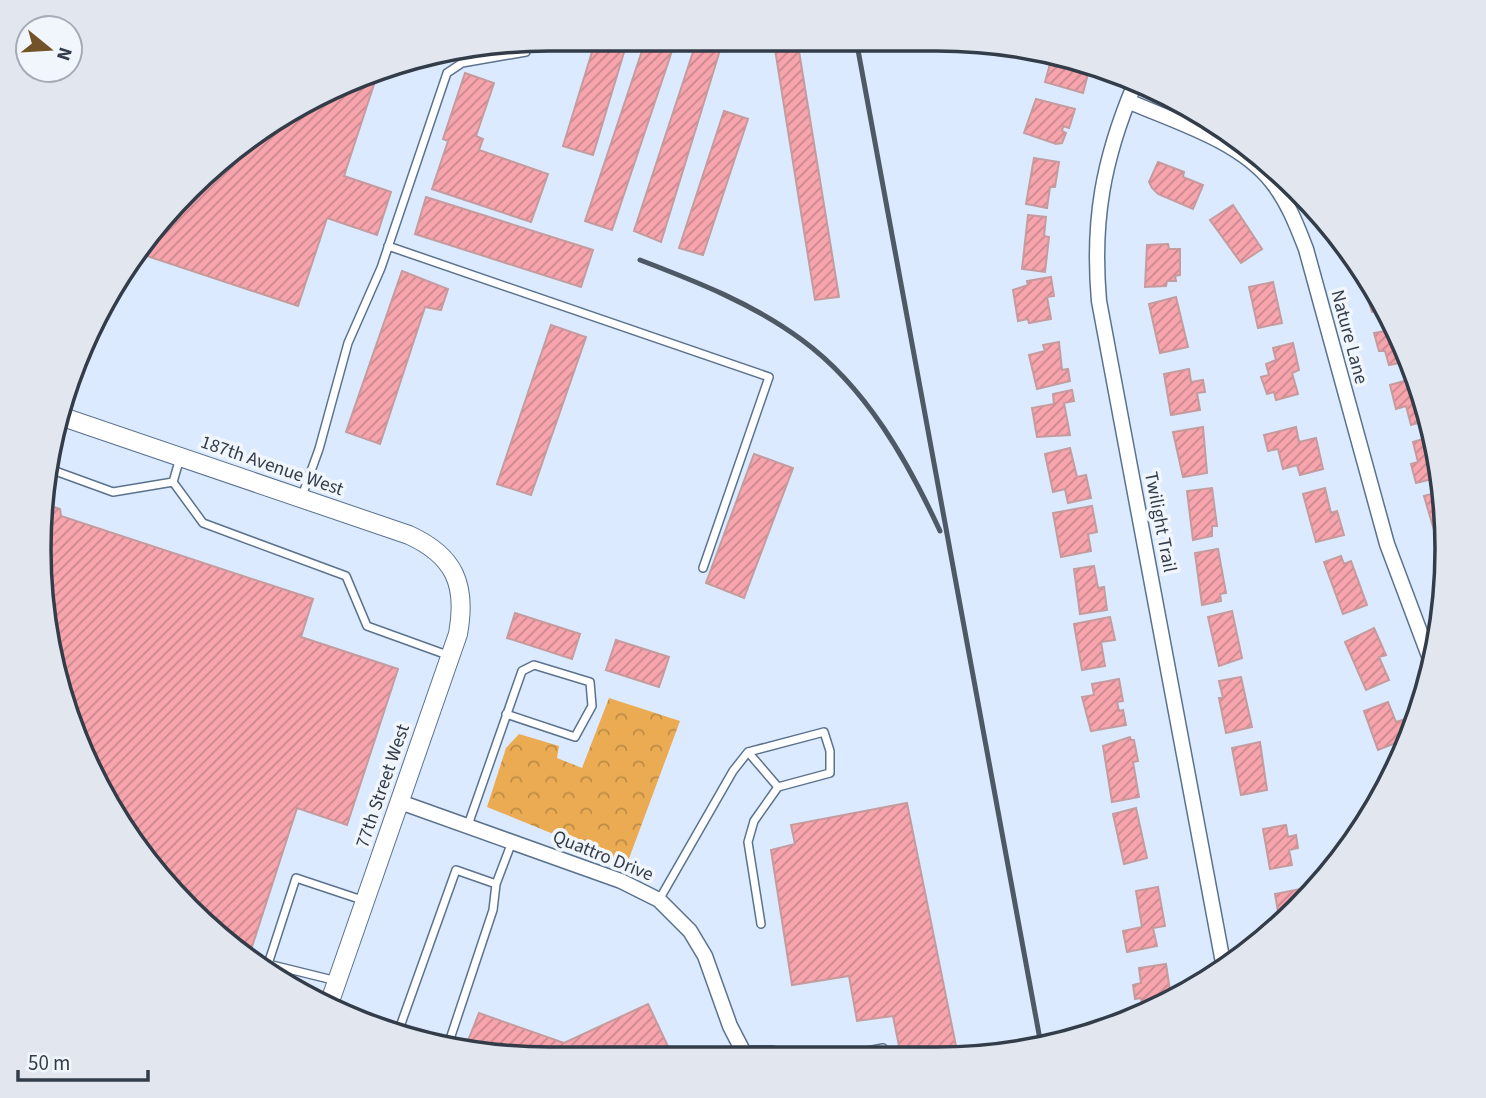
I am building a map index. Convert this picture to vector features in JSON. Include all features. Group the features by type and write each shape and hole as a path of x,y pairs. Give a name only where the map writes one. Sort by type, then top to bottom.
{"street":[{"name":"Twilight Trail","path":"1132,91 1107,160 1098,206 1095,254 1099,301 1222,957"},
{"name":"Nature Lane","path":"1128,101 1231,148 1272,181 1292,214 1306,249 1387,544 1426,647"},
{"name":"187th Avenue West","path":"68,419 432,545 456,577"},
{"name":"77th Street West","path":"332,997 450,656 462,611 460,586 456,577"},
{"name":"Quattro Drive","path":"400,802 621,881 659,900 690,931 705,956 730,1026 741,1047"}],"lane":[{"path":"301,499 319,449 348,343 388,246 447,73 461,62 526,52"},
{"path":"388,246 769,377 703,568"},
{"path":"173,482 180,457"},
{"path":"57,472 113,492 173,482"},
{"path":"173,482 203,523 346,576 366,626 450,656"},
{"path":"468,825 506,714 522,670 534,665 590,682 592,706 575,737 506,714"},
{"path":"659,900 733,771 748,752 824,732 830,751 830,773 778,787 754,821 748,842 761,923"},
{"path":"748,752 778,787"},
{"path":"450,1037 494,910 496,884 512,842"},
{"path":"401,1024 456,870 496,884"},
{"path":"269,961 296,878 365,901"},
{"path":"278,967 337,982"}],"green space":[{"path":"609,698 680,721 627,864 487,807 506,748 519,734 559,746 557,758 582,768"}],"building":[{"path":"592,51 624,51 593,155 563,146"},
{"path":"642,51 672,51 612,230 585,221"},
{"path":"693,51 720,51 661,242 634,231"},
{"path":"775,51 799,51 839,297 815,300"},
{"path":"1050,64 1088,74 1083,93 1045,82"},
{"path":"465,73 494,83 476,136 483,139 479,150 548,174 531,222 432,189 448,141 443,139"},
{"path":"375,83 344,176 391,192 377,235 327,218 298,306 147,256 174,220 220,174 246,154 300,118"},
{"path":"1036,99 1075,109 1069,128 1063,126 1062,131 1066,133 1062,143 1056,144 1024,133"},
{"path":"724,111 748,119 703,255 679,248"},
{"path":"1034,158 1059,162 1055,187 1050,187 1047,208 1026,204"},
{"path":"1158,162 1184,172 1183,177 1203,185 1193,209 1158,194 1152,188 1149,182"},
{"path":"426,197 593,250 581,287 415,234"},
{"path":"1233,205 1262,249 1241,263 1210,220"},
{"path":"1028,215 1046,217 1044,236 1049,237 1045,272 1022,269"},
{"path":"1168,244 1169,249 1180,249 1180,275 1175,276 1176,281 1167,281 1166,286 1145,287 1147,245"},
{"path":"402,271 448,289 441,310 425,307 380,444 346,432"},
{"path":"1051,277 1054,296 1047,297 1051,319 1029,323 1028,319 1018,321 1013,290 1028,285 1027,281"},
{"path":"1273,282 1282,323 1258,328 1249,287"},
{"path":"1176,297 1188,347 1160,353 1149,304"},
{"path":"551,325 586,337 531,495 497,484"},
{"path":"1385,331 1399,363 1389,365 1385,351 1379,351 1374,333"},
{"path":"1059,342 1062,370 1068,369 1070,381 1037,389 1029,355 1045,351 1043,345"},
{"path":"1293,343 1299,370 1292,373 1298,394 1276,400 1274,392 1267,394 1261,377 1269,375 1266,364 1276,360 1273,348"},
{"path":"1189,369 1191,382 1203,380 1205,392 1197,393 1200,410 1171,415 1164,374"},
{"path":"1406,381 1419,423 1411,425 1406,406 1396,409 1390,385"},
{"path":"1072,390 1074,401 1064,403 1070,435 1037,437 1032,408 1054,404 1053,394"},
{"path":"1203,427 1207,473 1183,477 1173,432"},
{"path":"1296,427 1299,442 1316,438 1323,469 1300,475 1297,465 1283,469 1278,449 1268,451 1264,435"},
{"path":"1423,439 1430,479 1416,483 1411,464 1418,462 1413,442"},
{"path":"1070,448 1077,477 1086,475 1091,498 1068,503 1065,489 1053,492 1045,454"},
{"path":"754,454 793,468 744,598 706,583"},
{"path":"1212,488 1217,526 1212,526 1212,536 1193,540 1187,491"},
{"path":"1325,488 1331,513 1337,511 1344,535 1316,542 1303,494"},
{"path":"1432,494 1434,531 1424,496"},
{"path":"1092,506 1097,532 1088,534 1091,551 1061,557 1053,513"},
{"path":"53,507 60,509 61,516 313,599 301,637 398,669 347,825 297,808 252,948 220,924 174,878 135,826 102,769 77,709 60,646 52,582"},
{"path":"1218,549 1226,593 1220,594 1221,601 1202,605 1195,553"},
{"path":"1341,556 1344,564 1351,561 1367,605 1343,614 1324,562"},
{"path":"1094,566 1098,588 1104,587 1107,610 1080,614 1074,569"},
{"path":"1232,611 1242,658 1219,666 1208,617"},
{"path":"515,613 580,634 572,659 507,638"},
{"path":"1110,617 1115,640 1101,642 1105,666 1082,670 1074,624"},
{"path":"1374,628 1386,655 1379,657 1389,680 1366,690 1345,642"},
{"path":"616,640 669,657 659,687 606,670"},
{"path":"1241,677 1252,727 1226,733 1219,698 1223,698 1219,681"},
{"path":"1119,679 1123,701 1117,702 1119,711 1123,710 1126,725 1091,731 1082,697 1094,695 1092,684"},
{"path":"1388,702 1396,722 1405,719 1396,743 1378,750 1364,711"},
{"path":"1130,737 1134,740 1138,761 1133,762 1139,797 1112,802 1103,746"},
{"path":"1260,742 1267,790 1241,795 1232,748"},
{"path":"907,803 956,1046 899,1047 893,1016 857,1021 849,976 792,985 771,850 795,844 791,825"},
{"path":"1136,808 1147,858 1124,864 1113,814"},
{"path":"1286,825 1288,837 1296,835 1298,848 1289,850 1292,865 1270,869 1263,829"},
{"path":"1158,887 1165,926 1153,928 1157,946 1127,952 1123,931 1142,927 1136,891"},
{"path":"1301,889 1278,912 1275,894"},
{"path":"1166,964 1170,989 1142,1003 1141,998 1135,999 1133,985 1141,983 1139,968"},
{"path":"648,1004 668,1047 516,1046 468,1040 479,1013 564,1043"}],"railway":[{"path":"858,51 1039,1037"},
{"path":"640,260 744,304 784,327 825,359 846,380 883,426 914,478 940,531"}]}
